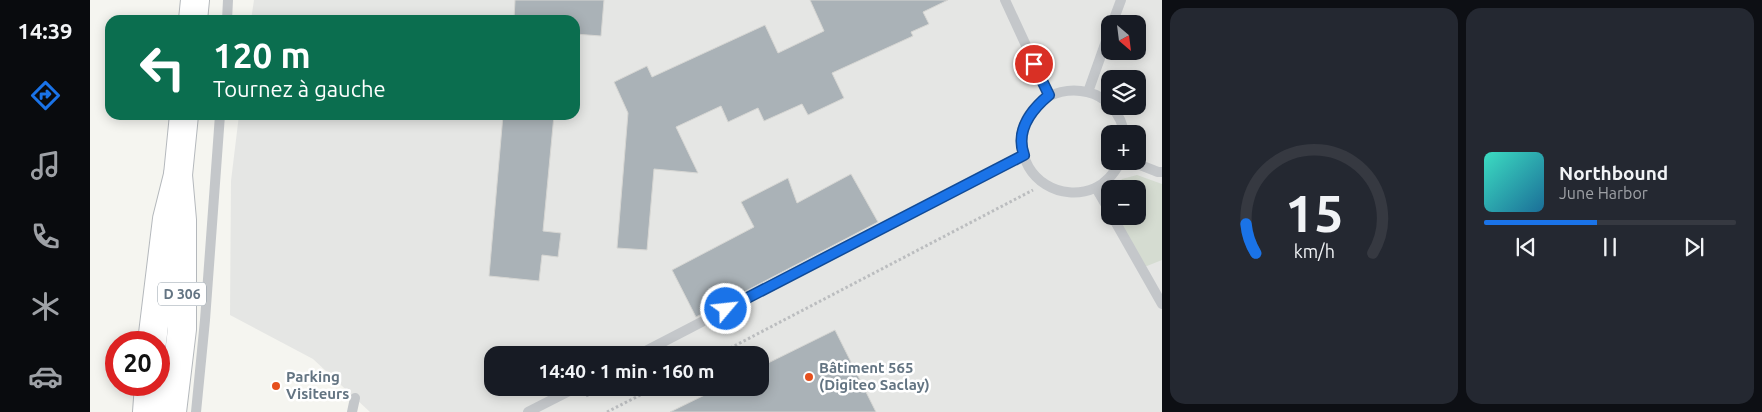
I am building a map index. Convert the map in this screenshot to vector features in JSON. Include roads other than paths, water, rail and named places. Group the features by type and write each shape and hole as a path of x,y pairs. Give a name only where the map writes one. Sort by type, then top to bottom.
{"main road":[{"path":"194,15 195,0"},
{"name":"D 306","path":"153,331 166,219 178,175 184,120"},
{"name":"D 306","path":"172,412 182,329 182,220 178,175"},
{"path":"147,412 148,396"}],"lane":[{"path":"227,15 228,0"},
{"path":"1005,0 1049,95"},
{"path":"1115,15 1121,0"},
{"path":"1088,92 1101,55"},
{"path":"1101,98 1088,92 1071,90 1049,95 1035,106 1026,120 1022,135 1024,155 1028,166 1039,181 1063,192 1078,193 1096,188 1114,174 1116,170"},
{"path":"196,412 205,320 220,120"},
{"path":"655,346 1024,155"},
{"path":"1146,167 1162,172"},
{"path":"1096,188 1101,197"},
{"path":"1117,225 1162,304"},
{"path":"528,412 559,396"},
{"path":"352,412 355,398"}],"place":[{"name":"Bâtiment 565 (Digiteo Saclay)","path":"809,377"},
{"name":"Parking Visiteurs","path":"276,386"}]}
